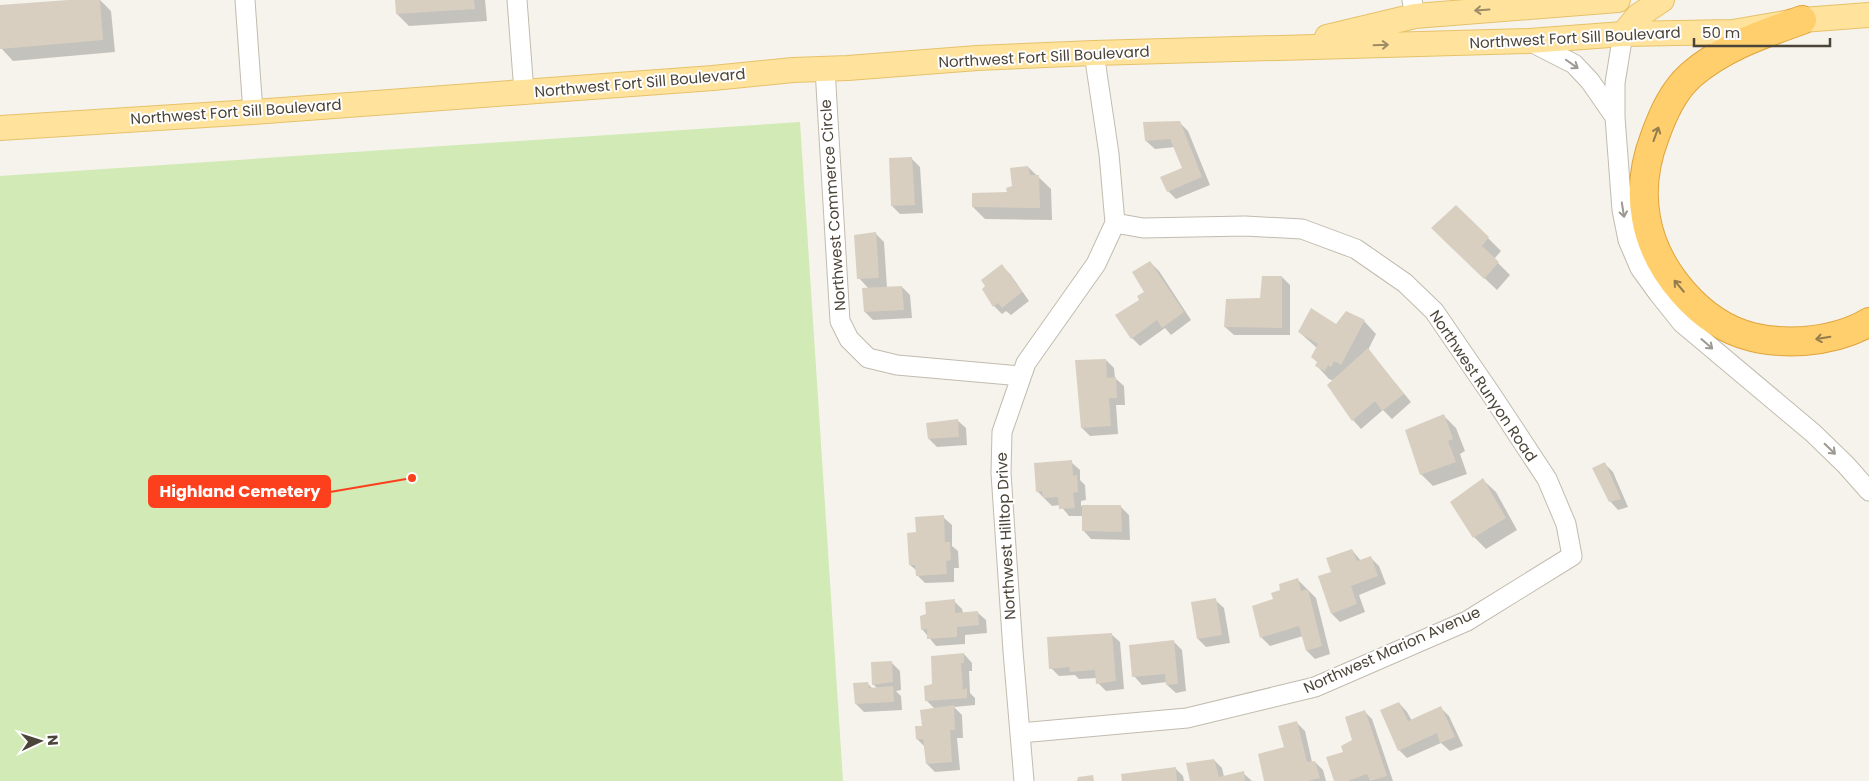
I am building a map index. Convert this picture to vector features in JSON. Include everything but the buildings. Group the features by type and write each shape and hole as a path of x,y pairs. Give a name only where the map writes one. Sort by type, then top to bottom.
{"highway":[{"path":"1802,20 1754,37 1728,49 1691,75 1676,92 1661,119 1648,154 1644,175 1646,218 1660,259 1670,276 1698,307 1712,318 1735,330 1751,337 1802,341 1838,335 1869,322"}],"main road":[{"name":"Northwest Fort Sill Boulevard","path":"1280,48 1414,8 1618,0"},
{"path":"1623,34 1638,16 1662,0"},
{"name":"Northwest Fort Sill Boulevard","path":"0,128 253,112 793,70 922,64 977,58 1529,41 1623,34 1733,32 1802,20 1869,15"}],"street":[{"path":"245,0 253,112"},
{"path":"517,0 524,92"},
{"path":"1623,34 1615,83 1615,117 1622,210 1628,240 1640,268 1682,323 1813,433 1846,464 1869,491"},
{"path":"1529,41 1574,64 1590,81 1615,117"},
{"path":"1094,53 1109,154 1115,224"},
{"name":"Northwest Commerce Circle","path":"825,69 840,321 849,339 868,358 897,365 1020,376"},
{"name":"Northwest Hilltop Drive","path":"1024,781 1001,473 1002,432 1026,363 1096,264 1115,224"},
{"name":"Northwest Runyon Road","path":"1115,224 1143,228 1245,226 1302,229 1356,249 1405,283 1434,311 1492,394 1547,480 1566,524 1572,556"},
{"name":"Northwest Marion Avenue","path":"1020,733 1187,718 1315,687 1467,621 1572,556"}],"green space":[{"path":"800,122 843,781 0,781 0,176"}],"place":[{"name":"Highland Cemetery","path":"412,478"}]}
